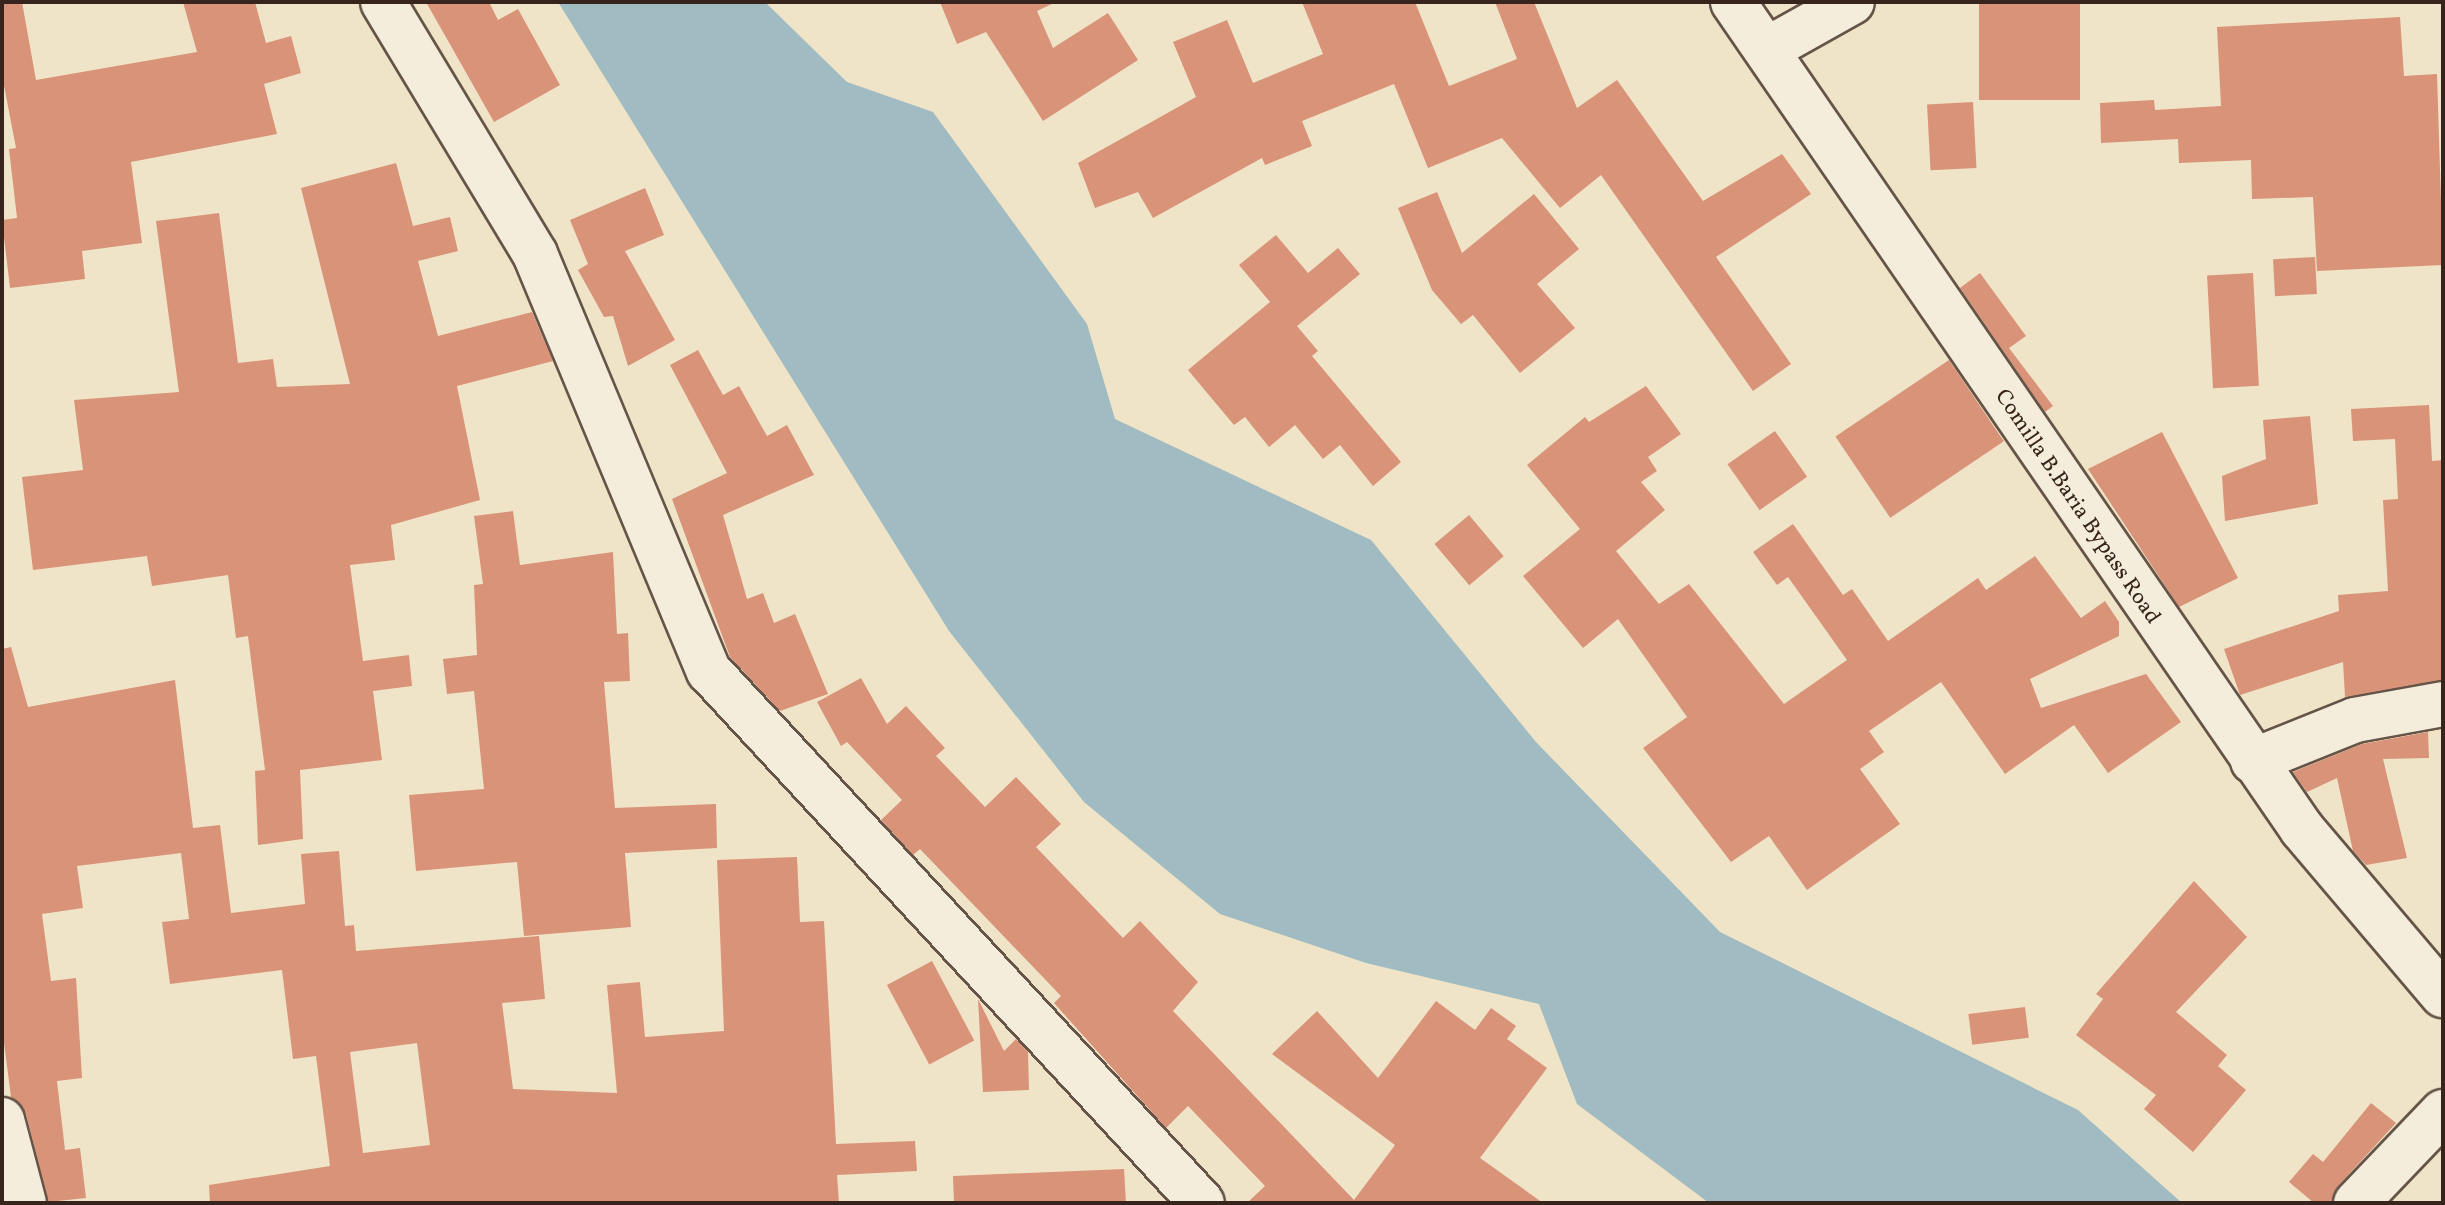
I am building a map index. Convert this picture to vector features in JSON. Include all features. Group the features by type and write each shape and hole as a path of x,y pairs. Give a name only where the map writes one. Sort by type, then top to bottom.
{"street":[{"path":"383,2 535,254 709,671 1202,1203"},
{"name":"Comilla B.Baria Bypass Road","path":"1733,2 2253,761 2443,995"},
{"path":"1768,49 1852,2"},
{"path":"2253,761 2355,720 2443,704"},
{"path":"2361,1198 2443,1112"},
{"path":"2,1120 24,1203"}],"water":[{"path":"558,2 765,2 847,82 933,112 1087,324 1115,419 1371,540 1536,742 1720,932 2078,1110 2182,1203 1709,1203 1577,1104 1539,1004 1366,963 1220,914 1084,802 949,631"}],"building":[{"path":"2,2 22,2 36,80 197,52 183,2 255,2 266,43 291,36 301,73 264,84 277,134 131,162 142,243 82,251 85,279 10,288 2,220 17,218 9,149 16,148 2,75"},
{"path":"426,2 489,2 498,20 518,9 560,85 494,122"},
{"path":"940,2 1056,2 1037,11 1053,48 1108,13 1138,60 1043,121 986,32 957,44"},
{"path":"1302,2 1415,2 1449,86 1517,59 1495,2 1534,2 1577,108 1617,80 1703,201 1782,154 1811,194 1716,257 1791,364 1753,391 1601,175 1560,208 1502,138 1428,168 1394,84 1302,121 1312,146 1265,165 1262,158 1153,218 1138,192 1095,208 1078,163 1196,97 1173,42 1227,20 1253,83 1323,54"},
{"path":"1979,2 2080,2 2080,100 1979,100"},
{"path":"2400,17 2404,76 2437,74 2443,265 2317,271 2313,197 2252,199 2251,160 2179,163 2178,139 2101,143 2100,103 2154,100 2155,110 2221,106 2217,27"},
{"path":"1973,102 1976,168 1931,170 1927,104"},
{"path":"396,163 413,226 450,217 458,251 418,261 438,336 532,312 553,361 457,386 480,500 391,525 395,560 350,565 363,661 409,655 412,686 373,691 382,760 300,770 303,839 258,845 255,771 265,770 248,636 236,638 228,575 152,586 147,556 33,570 22,477 83,470 74,400 179,392 156,221 219,213 238,363 273,359 277,387 350,384 301,188"},
{"path":"645,188 664,235 625,251 675,340 628,366 613,316 604,317 578,270 588,264 570,220"},
{"path":"1437,192 1462,253 1534,194 1579,249 1537,284 1575,328 1520,373 1473,315 1461,324 1432,290 1398,208"},
{"path":"1276,235 1308,273 1338,248 1360,274 1297,326 1318,351 1312,356 1401,462 1373,486 1340,445 1323,459 1295,425 1269,447 1245,417 1234,425 1188,370 1270,302 1239,265"},
{"path":"2315,257 2317,294 2275,296 2273,259"},
{"path":"1980,273 2026,336 2009,348 2053,406 2045,412 1960,288"},
{"path":"2253,273 2259,386 2213,388 2207,275"},
{"path":"698,350 723,395 739,386 767,436 787,425 814,475 723,515 747,599 763,593 774,623 795,614 828,694 780,711 730,657 672,499 727,473 670,365"},
{"path":"1949,360 2004,441 1890,518 1835,437"},
{"path":"1646,386 1681,434 1648,457 1657,471 1641,482 1665,510 1616,551 1659,604 1689,584 1784,704 1847,660 1788,577 1777,585 1753,552 1793,524 1843,595 1852,589 1888,641 1978,578 1986,590 2035,556 2081,618 2105,601 2119,622 2119,636 2030,679 2041,708 2146,674 2181,722 2108,773 2074,725 2005,774 1941,682 1869,731 1884,752 1860,769 1900,824 1807,890 1769,836 1731,862 1643,748 1687,717 1618,619 1583,648 1523,576 1580,529 1527,465 1585,417 1589,422"},
{"path":"2429,405 2432,461 2443,460 2443,680 2345,697 2343,662 2240,695 2224,649 2339,611 2338,595 2388,591 2383,500 2398,499 2395,439 2353,441 2351,409"},
{"path":"2310,416 2318,504 2225,521 2222,476 2266,459 2263,420"},
{"path":"1775,431 1807,477 1760,510 1727,464"},
{"path":"2162,432 2238,578 2179,607 2088,469"},
{"path":"513,511 520,565 613,552 617,634 628,633 630,681 604,682 615,808 716,804 717,848 625,853 631,927 524,936 517,862 416,871 409,795 484,789 474,691 447,694 443,659 477,655 474,585 483,584 474,516"},
{"path":"1469,515 1504,556 1469,585 1435,544"},
{"path":"11,647 28,707 175,680 193,828 220,825 231,913 305,904 301,854 339,851 345,926 354,925 356,951 539,936 545,999 502,1003 513,1089 617,1093 607,985 640,982 645,1037 724,1031 717,860 797,857 800,922 824,921 836,1144 915,1141 917,1171 837,1175 839,1203 210,1203 209,1185 330,1166 316,1056 293,1059 282,970 170,984 162,922 189,919 181,853 77,866 83,908 42,914 51,981 76,978 82,1078 57,1081 65,1150 80,1148 86,1198 48,1202 26,1114 11,1097 2,1027 2,649","holes":["417,1043 430,1145 363,1153 350,1052"]},
{"path":"861,678 887,724 906,706 945,748 936,756 985,807 1016,777 1061,824 1036,847 1123,938 1140,921 1198,982 1173,1011 1354,1200 1395,1145 1272,1054 1317,1011 1378,1078 1436,1001 1475,1030 1491,1008 1516,1026 1507,1039 1547,1068 1480,1158 1543,1203 1247,1203 1265,1186 1188,1106 1166,1128 1054,1003 1061,996 920,849 913,855 881,820 902,800 847,742 841,746 817,702"},
{"path":"2428,732 2429,758 2383,759 2407,858 2366,865 2353,851 2337,778 2307,792 2293,772 2362,744"},
{"path":"2194,881 2247,937 2176,1012 2227,1055 2218,1066 2246,1090 2193,1152 2144,1109 2156,1095 2076,1035 2103,999 2096,994"},
{"path":"932,961 974,1040 929,1064 887,985"},
{"path":"978,999 1004,1051 1016,1039 1028,1052 1029,1090 983,1092"},
{"path":"2025,1007 2029,1038 1972,1045 1968,1014"},
{"path":"2371,1103 2396,1123 2338,1186 2332,1203 2314,1203 2289,1182 2313,1154 2323,1162"},
{"path":"1124,1169 1126,1203 954,1203 953,1176"}]}
